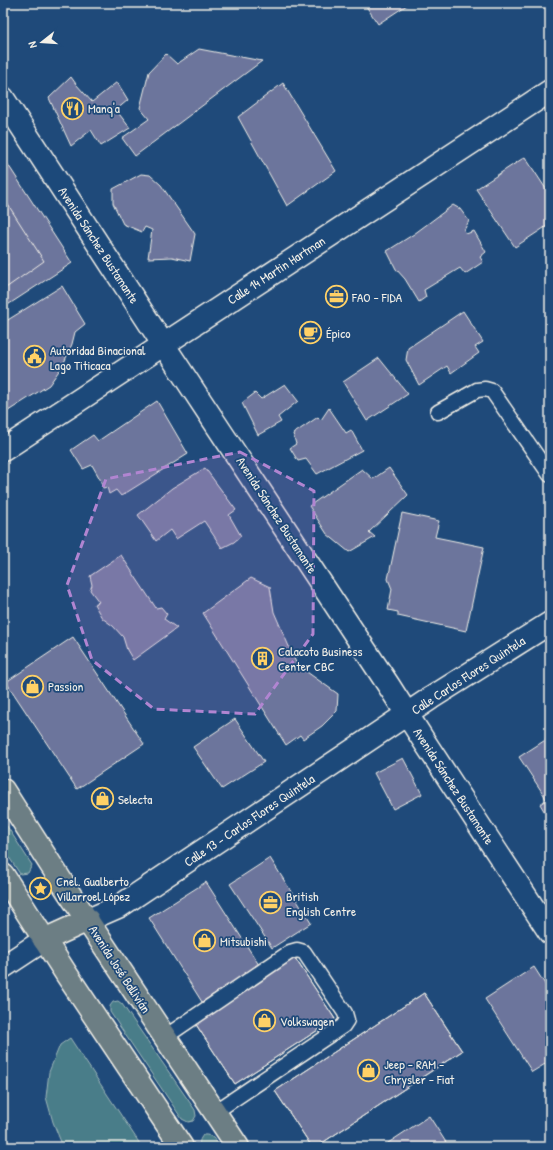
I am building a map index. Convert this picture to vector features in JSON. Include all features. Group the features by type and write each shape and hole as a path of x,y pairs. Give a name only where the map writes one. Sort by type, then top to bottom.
{"main road":[{"name":"Avenida José Ballivián","path":"3,790 67,890 238,1147"},
{"path":"3,875 44,940 182,1147"},
{"path":"44,940 88,920"}],"street":[{"name":"Calle 14 Martin Hartman","path":"3,450 550,91"},
{"name":"Avenida Sánchez Bustamante","path":"3,98 550,933"},
{"name":"Calle Carlos Flores Quintela","path":"407,714 550,623"},
{"name":"Calle 13 - Carlos Flores Quintela","path":"88,920 125,902 407,714"},
{"path":"3,967 44,940"}],"lane":[{"path":"438,412 477,390 485,389 492,392 550,475"},
{"path":"165,1037 290,952 297,950 304,952 345,1013 347,1020 343,1026 215,1112"}],"highlighted area":[{"path":"240,452 314,491 313,634 255,714 154,709 92,660 67,585 106,479"}],"green space":[{"path":"3,820 32,865 28,873 20,874 3,848"},
{"path":"118,1001 122,1004 195,1110 196,1116 193,1121 188,1122 182,1119 110,1012 110,1006 113,1002"},
{"path":"70,1038 142,1147 63,1147 53,1122 46,1097 49,1072 60,1045"},
{"path":"203,1135 209,1135 220,1147 201,1147 200,1141"}],"building":[{"path":"364,3 410,3 378,24"},
{"path":"199,49 262,61 135,156 122,138 149,119 140,108 149,72 166,54 177,64"},
{"path":"71,77 92,102 117,82 128,100 116,110 130,128 101,146 91,130 71,146 49,98"},
{"path":"283,83 336,171 287,206 238,117"},
{"path":"3,157 72,263 3,308"},
{"path":"525,157 550,195 550,224 515,247 476,189"},
{"path":"141,174 150,175 161,185 195,234 190,261 172,257 148,258 152,230 145,227 142,232 123,224 113,203 113,189"},
{"path":"5,200 44,261 3,290 3,202"},
{"path":"453,205 460,209 469,221 464,230 466,234 474,231 486,252 480,257 483,262 465,274 460,268 424,290 426,297 419,302 405,279 396,269 387,251 414,234"},
{"path":"62,286 85,324 75,332 72,344 63,365 49,385 5,413 3,409 3,323"},
{"path":"463,311 483,342 475,347 479,353 451,373 447,366 419,385 406,360 408,348"},
{"path":"379,358 408,394 367,421 343,382"},
{"path":"285,384 298,401 278,417 281,422 258,435 242,403 255,393 261,399"},
{"path":"157,401 188,454 121,496 116,490 109,494 107,487 103,488 92,465 83,469 71,450 93,435 98,441"},
{"path":"329,408 346,433 351,430 362,450 317,474 306,459 298,461 290,448 296,444 293,434 318,417 321,420"},
{"path":"205,468 236,510 229,515 241,536 234,542 222,548 204,521 176,539 170,530 156,541 138,515 172,488"},
{"path":"389,468 408,495 369,532 375,537 349,552 327,534 309,506 362,469 373,479"},
{"path":"402,513 439,521 435,537 484,547 466,631 398,616 398,612 388,610 392,589 388,579"},
{"path":"121,555 156,608 161,607 167,614 164,619 177,628 133,660 127,650 123,637 113,626 102,618 94,604 99,602 90,590 92,585 90,576"},
{"name":"Calacoto Business Center CBC","path":"251,578 270,587 274,612 297,665 338,694 337,711 322,726 303,739 300,735 286,745 203,613"},
{"path":"73,637 144,744 77,789 6,682"},
{"path":"235,719 264,762 222,789 193,747"},
{"path":"550,737 550,821 540,804 546,800 544,795 519,757"},
{"path":"403,758 422,794 393,809 374,773"},
{"name":"British English Centre","path":"270,858 311,923 272,948 230,884"},
{"name":"Mitsubishi","path":"206,882 259,965 202,1002 149,918"},
{"name":"Volkswagen","path":"295,958 335,1019 235,1084 195,1023"},
{"name":"Volkswagen","path":"295,958 335,1019 235,1084 195,1023"},
{"path":"534,967 550,992 550,1061 532,1072 485,999"},
{"name":"Jeep - RAM - Chrysler - Fiat","path":"424,993 462,1051 316,1147 312,1147 275,1091"},
{"name":"Jeep - RAM - Chrysler - Fiat","path":"424,993 462,1051 316,1147 312,1147 275,1091"},
{"path":"429,1116 449,1147 382,1147"}],"place":[{"name":"Manq'a","path":"72,108"},
{"name":"FAO - FIDA","path":"336,297"},
{"name":"Épico","path":"310,333"},
{"name":"Autoridad Binacional Lago Titicaca","path":"34,357"},
{"name":"Calacoto Business Center CBC","path":"263,658"},
{"name":"Passion","path":"32,686"},
{"name":"Selecta","path":"103,799"},
{"name":"Cnel. Gualberto Villarroel López","path":"40,888"},
{"name":"British English Centre","path":"271,903"},
{"name":"Mitsubishi","path":"204,941"},
{"name":"Volkswagen","path":"265,1021"},
{"name":"Jeep - RAM - Chrysler - Fiat","path":"369,1071"}]}
